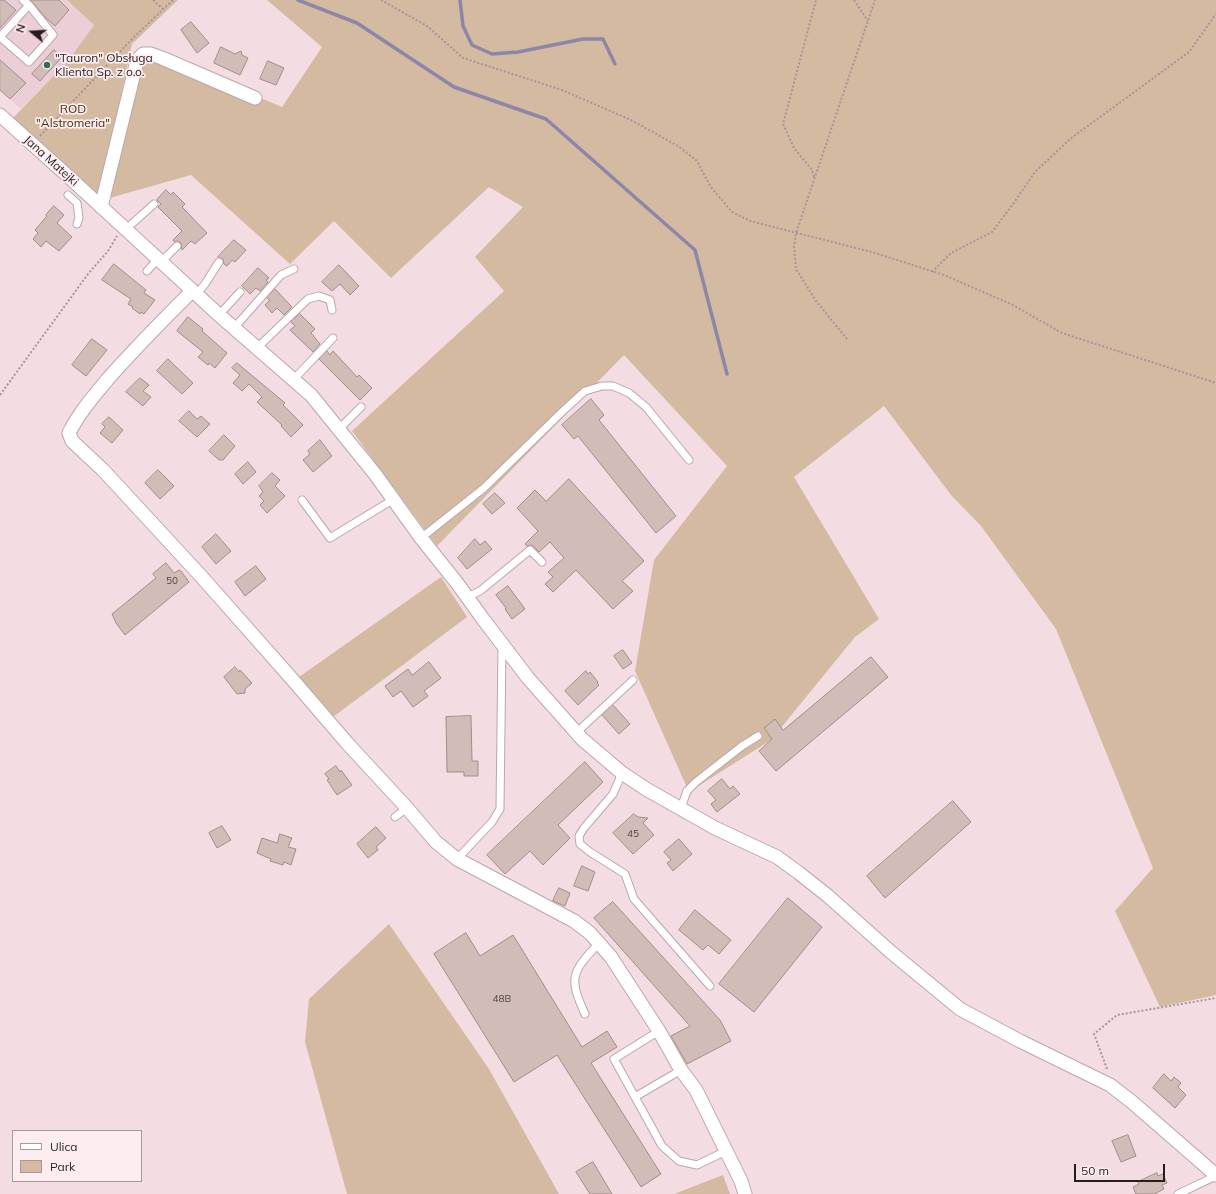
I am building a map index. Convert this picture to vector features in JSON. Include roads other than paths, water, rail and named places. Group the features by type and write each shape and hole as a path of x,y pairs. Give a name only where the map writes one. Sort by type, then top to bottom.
{"street":[{"path":"101,207 136,65 143,54 151,54 162,58 255,98"},
{"name":"Jana Matejki","path":"0,115 87,193 194,293 311,395 394,499 421,538 528,678 582,739 622,773 646,790 715,828 777,857 800,872 892,953 960,1009 1014,1038 1110,1085 1132,1102 1216,1175"},
{"path":"194,293 131,353 84,407 75,420 69,433 72,441 103,470 200,575 436,842 457,859 574,921 590,933 612,957 660,1031 681,1070 696,1090 741,1181 744,1194"}],"lane":[{"path":"27,2 53,35 29,62 0,37 27,2"},
{"path":"77,203 87,193"},
{"path":"68,195 77,203 77,224"},
{"path":"124,228 154,204"},
{"path":"147,271 177,246"},
{"path":"194,293 205,284 218,262"},
{"path":"234,328 281,275 294,269"},
{"path":"219,315 240,292"},
{"path":"257,348 308,299 319,296 330,300 332,310"},
{"path":"293,380 333,338"},
{"path":"421,538 484,488 585,391 602,386 613,386 629,393 646,407 689,460"},
{"path":"339,429 362,407"},
{"path":"302,500 330,538 394,499"},
{"path":"467,597 480,591 530,550 542,562"},
{"path":"457,859 492,822 500,809 502,644"},
{"path":"576,732 633,680"},
{"path":"681,808 688,791 696,782 742,746 758,736"},
{"path":"622,773 613,794 579,836 580,844 625,874 634,899 710,986"},
{"path":"395,817 407,808"},
{"path":"585,1014 576,995 574,979 578,966 599,943"},
{"path":"660,1031 614,1058 635,1097 662,1146 679,1161 697,1165 726,1151"},
{"path":"635,1097 681,1070"},
{"path":"1178,1194 1216,1175"}],"waterway":[{"path":"298,0 357,23 454,87 546,119 695,250 727,374"},
{"path":"460,0 463,26 472,45 492,54 518,52 583,39 603,39 615,64"}],"place":[{"name":"\"Tauron\" Obsługa Klienta Sp. z o.o.","path":"47,65"}],"park label":[{"name":"ROD \"Alstromeria\"","path":"73,116"}]}
